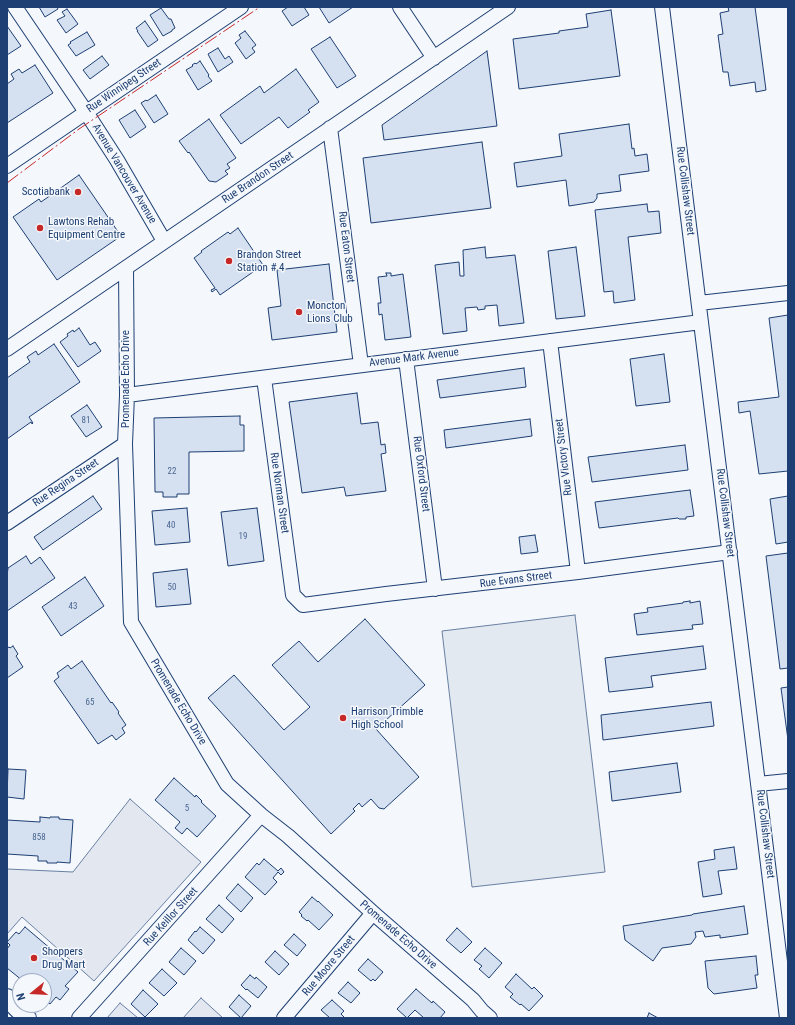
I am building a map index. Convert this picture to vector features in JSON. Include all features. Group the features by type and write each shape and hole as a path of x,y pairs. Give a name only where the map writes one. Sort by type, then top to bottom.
{"main road":[{"path":"7,998 27,1018"}],"street":[{"name":"Avenue Vancouver Avenue","path":"15,7 117,160 164,241"},
{"name":"Rue Winnipeg Street","path":"7,166 241,7"},
{"path":"400,7 434,58"},
{"name":"Rue Brandon Street","path":"7,348 508,7"},
{"name":"Rue Collishaw Street","path":"662,7 787,1018"},
{"name":"Rue Eaton Street","path":"330,128 361,365"},
{"name":"Promenade Echo Drive","path":"126,268 127,395 125,444 130,622 227,784 261,816 288,836 470,998 482,1016"},
{"path":"699,303 788,294"},
{"name":"Avenue Mark Avenue","path":"127,395 701,322"},
{"name":"Rue Victory Street","path":"550,341 578,572"},
{"name":"Rue Oxford Street","path":"406,359 435,589"},
{"name":"Rue Norman Street","path":"264,378 293,595 302,605"},
{"name":"Rue Regina Street","path":"7,523 125,444"},
{"name":"Rue Evans Street","path":"302,605 730,552"},
{"path":"758,784 788,781"},
{"name":"Rue Keillor Street","path":"79,1018 261,816"},
{"name":"Rue Moore Street","path":"284,1018 373,913"}],"shaded area":[{"path":"575,615 605,872 472,887 442,631"},
{"path":"130,799 201,862 94,981 22,917 7,934 7,869 73,872"},
{"path":"201,998 223,1018 183,1018"},
{"path":"120,1003 138,1018 107,1018"}],"building":[{"path":"39,7 57,7 58,9 45,17"},
{"path":"288,7 304,7 309,15 292,26 282,11"},
{"path":"319,7 353,7 329,23"},
{"path":"728,7 755,7 766,90 756,92 755,82 730,86 728,72 723,72 718,35 723,34 720,13 729,11"},
{"path":"161,8 169,19 171,19 175,28 163,36 150,15"},
{"path":"67,9 78,24 66,33 57,20 65,16 62,12"},
{"path":"611,10 620,76 519,89 513,39 559,33 559,31 588,27 586,14"},
{"path":"145,21 158,40 148,47 136,28"},
{"path":"7,26 21,46 7,55"},
{"path":"245,31 256,45 252,48 255,52 246,59 235,43 241,38 239,35"},
{"path":"87,32 95,45 76,56 68,45 71,43 70,42"},
{"path":"330,37 356,76 337,88 311,49"},
{"path":"218,48 225,59 229,56 233,62 218,72 208,54"},
{"path":"487,51 497,126 384,140 382,125"},
{"path":"102,56 109,65 90,79 83,70"},
{"path":"200,61 212,81 198,90 186,70"},
{"path":"35,65 53,93 7,123 7,84 14,79 11,74 19,69 22,73"},
{"path":"296,69 319,102 308,110 310,112 288,128 279,117 241,144 220,115 260,86 264,93"},
{"path":"156,95 168,114 154,123 141,103"},
{"path":"135,110 146,127 130,138 119,120"},
{"path":"209,119 236,158 227,164 230,168 225,171 228,174 216,182 209,181 189,152 188,153 179,141"},
{"path":"629,124 632,149 634,148 635,156 647,154 649,171 619,175 621,191 597,194 597,198 594,202 569,206 566,180 517,187 514,163 562,156 559,134"},
{"path":"482,142 491,208 371,223 363,158"},
{"path":"79,175 121,236 57,280 13,217 39,199 41,202"},
{"path":"647,204 648,212 659,211 661,233 628,237 635,300 614,303 613,291 604,292 595,210"},
{"name":"Brandon Street Station # 4","path":"238,228 263,265 220,295 216,289 212,292 211,290 215,288 194,258 202,252 201,251 228,232 230,234"},
{"path":"485,247 486,258 515,255 524,323 499,326 497,305 485,306 485,309 478,310 477,307 465,308 467,331 443,334 435,265 459,262 460,276 464,276 463,250"},
{"path":"576,247 585,316 556,319 548,251"},
{"path":"329,264 337,332 272,340 268,308 281,306 277,270"},
{"path":"386,273 391,273 391,276 403,274 411,337 385,340 382,314 379,315 378,303 381,303 378,277 387,276"},
{"path":"788,315 788,471 759,474 750,411 739,413 738,402 779,397 769,318"},
{"path":"79,328 90,345 95,342 101,351 78,367 60,342 68,336 67,334 73,330 74,332"},
{"path":"54,344 80,382 29,417 33,423 32,424 31,422 7,439 7,378 30,362 27,357 36,351 38,355"},
{"path":"664,354 670,402 636,406 630,359"},
{"path":"524,368 526,387 440,398 437,380"},
{"path":"357,393 361,424 378,422 381,445 385,444 386,453 381,454 386,491 346,496 344,487 302,493 289,402"},
{"path":"87,405 102,427 86,437 71,416"},
{"path":"240,416 240,425 244,425 244,451 189,452 189,494 177,494 177,497 163,497 163,492 155,492 154,418"},
{"path":"530,419 532,436 446,448 444,430"},
{"path":"685,445 688,470 592,482 588,457"},
{"path":"690,490 694,516 686,517 686,519 678,518 599,528 595,502"},
{"path":"93,496 102,509 43,550 34,537"},
{"path":"788,496 788,542 776,544 770,499"},
{"path":"187,508 190,542 155,545 152,511"},
{"path":"257,508 264,561 228,566 221,512"},
{"path":"535,535 538,552 521,554 519,537"},
{"path":"788,553 788,668 780,669 766,556"},
{"path":"26,556 31,564 40,557 55,578 7,611 8,568"},
{"path":"187,569 191,604 156,607 153,573"},
{"path":"85,577 104,606 61,636 42,607"},
{"path":"690,601 690,603 700,601 703,624 692,625 693,629 637,635 634,614 648,612 647,608"},
{"name":"Harrison Trimble High School","path":"365,619 425,685 376,729 419,777 384,809 379,808 371,799 362,807 359,803 353,809 355,811 331,834 208,698 234,675 284,730 310,707 272,665 299,641 318,662"},
{"path":"13,646 18,654 16,656 23,667 7,678 7,648"},
{"path":"703,646 706,669 651,676 653,687 609,692 605,658"},
{"path":"82,661 119,712 118,713 126,725 122,728 125,733 116,740 112,735 98,744 54,681 59,677 57,673 68,665 71,669"},
{"path":"788,687 788,740 781,688"},
{"path":"711,702 714,726 603,740 601,715"},
{"path":"677,763 681,792 612,801 609,772"},
{"path":"8,769 26,770 24,799 7,797"},
{"path":"174,778 195,797 196,795 202,801 201,802 216,816 197,837 187,828 182,834 175,828 180,822 155,800"},
{"path":"40,817 59,817 59,819 73,820 70,863 47,863 47,861 38,861 38,856 7,854 7,820 40,822"},
{"path":"734,847 737,869 718,871 722,894 703,897 698,862 715,859 714,850"},
{"path":"264,859 278,871 281,868 284,872 281,875 278,872 273,878 277,882 265,895 245,877 257,863 259,865"},
{"path":"238,884 253,898 241,912 226,898"},
{"path":"312,897 333,915 319,930 301,916 302,915 299,912"},
{"path":"219,905 234,919 222,933 206,919"},
{"path":"744,906 748,934 720,938 720,935 705,937 703,931 695,932 696,937 691,944 662,948 653,961 625,940 623,926"},
{"name":"Shoppers Drug Mart","path":"25,927 78,972 65,986 69,989 60,1000 56,997 52,1002 52,973 13,973 7,968 7,949 10,945 7,942 16,932 19,934"},
{"path":"200,927 215,940 203,954 188,940"},
{"path":"457,928 472,942 461,953 446,940"},
{"path":"294,934 306,945 297,956 284,945"},
{"path":"181,948 196,961 184,975 169,962"},
{"path":"485,948 502,963 489,978 479,969 482,966 474,960"},
{"path":"275,951 289,964 279,975 265,962"},
{"path":"756,956 758,975 755,975 757,988 714,994 708,988 705,961"},
{"path":"368,959 383,972 375,981 373,979 371,981 358,970"},
{"path":"162,969 177,983 164,996 149,983"},
{"path":"516,974 532,989 534,987 543,996 529,1011 510,997 513,994 505,987"},
{"path":"250,975 255,979 256,977 267,987 258,998 241,985"},
{"path":"348,982 360,993 351,1003 338,993"},
{"path":"416,989 445,1012 440,1018 424,1018 415,1010 407,1018 397,1009"},
{"path":"143,990 158,1004 145,1017 131,1004"},
{"path":"239,995 251,1006 241,1018 229,1007"},
{"path":"332,1000 344,1011 341,1014 344,1017 343,1018 330,1018 321,1010"},
{"path":"649,1013 658,1018 647,1018"}],"power":[{"path":"7,183 79,129 260,7"}],"place":[{"name":"Scotiabank","path":"78,192"},
{"name":"Lawtons Rehab Equipment Centre","path":"40,228"},
{"name":"Brandon Street Station # 4","path":"229,261"},
{"name":"Moncton Lions Club","path":"299,312"},
{"name":"Harrison Trimble High School","path":"343,718"},
{"name":"Shoppers Drug Mart","path":"34,958"}]}
